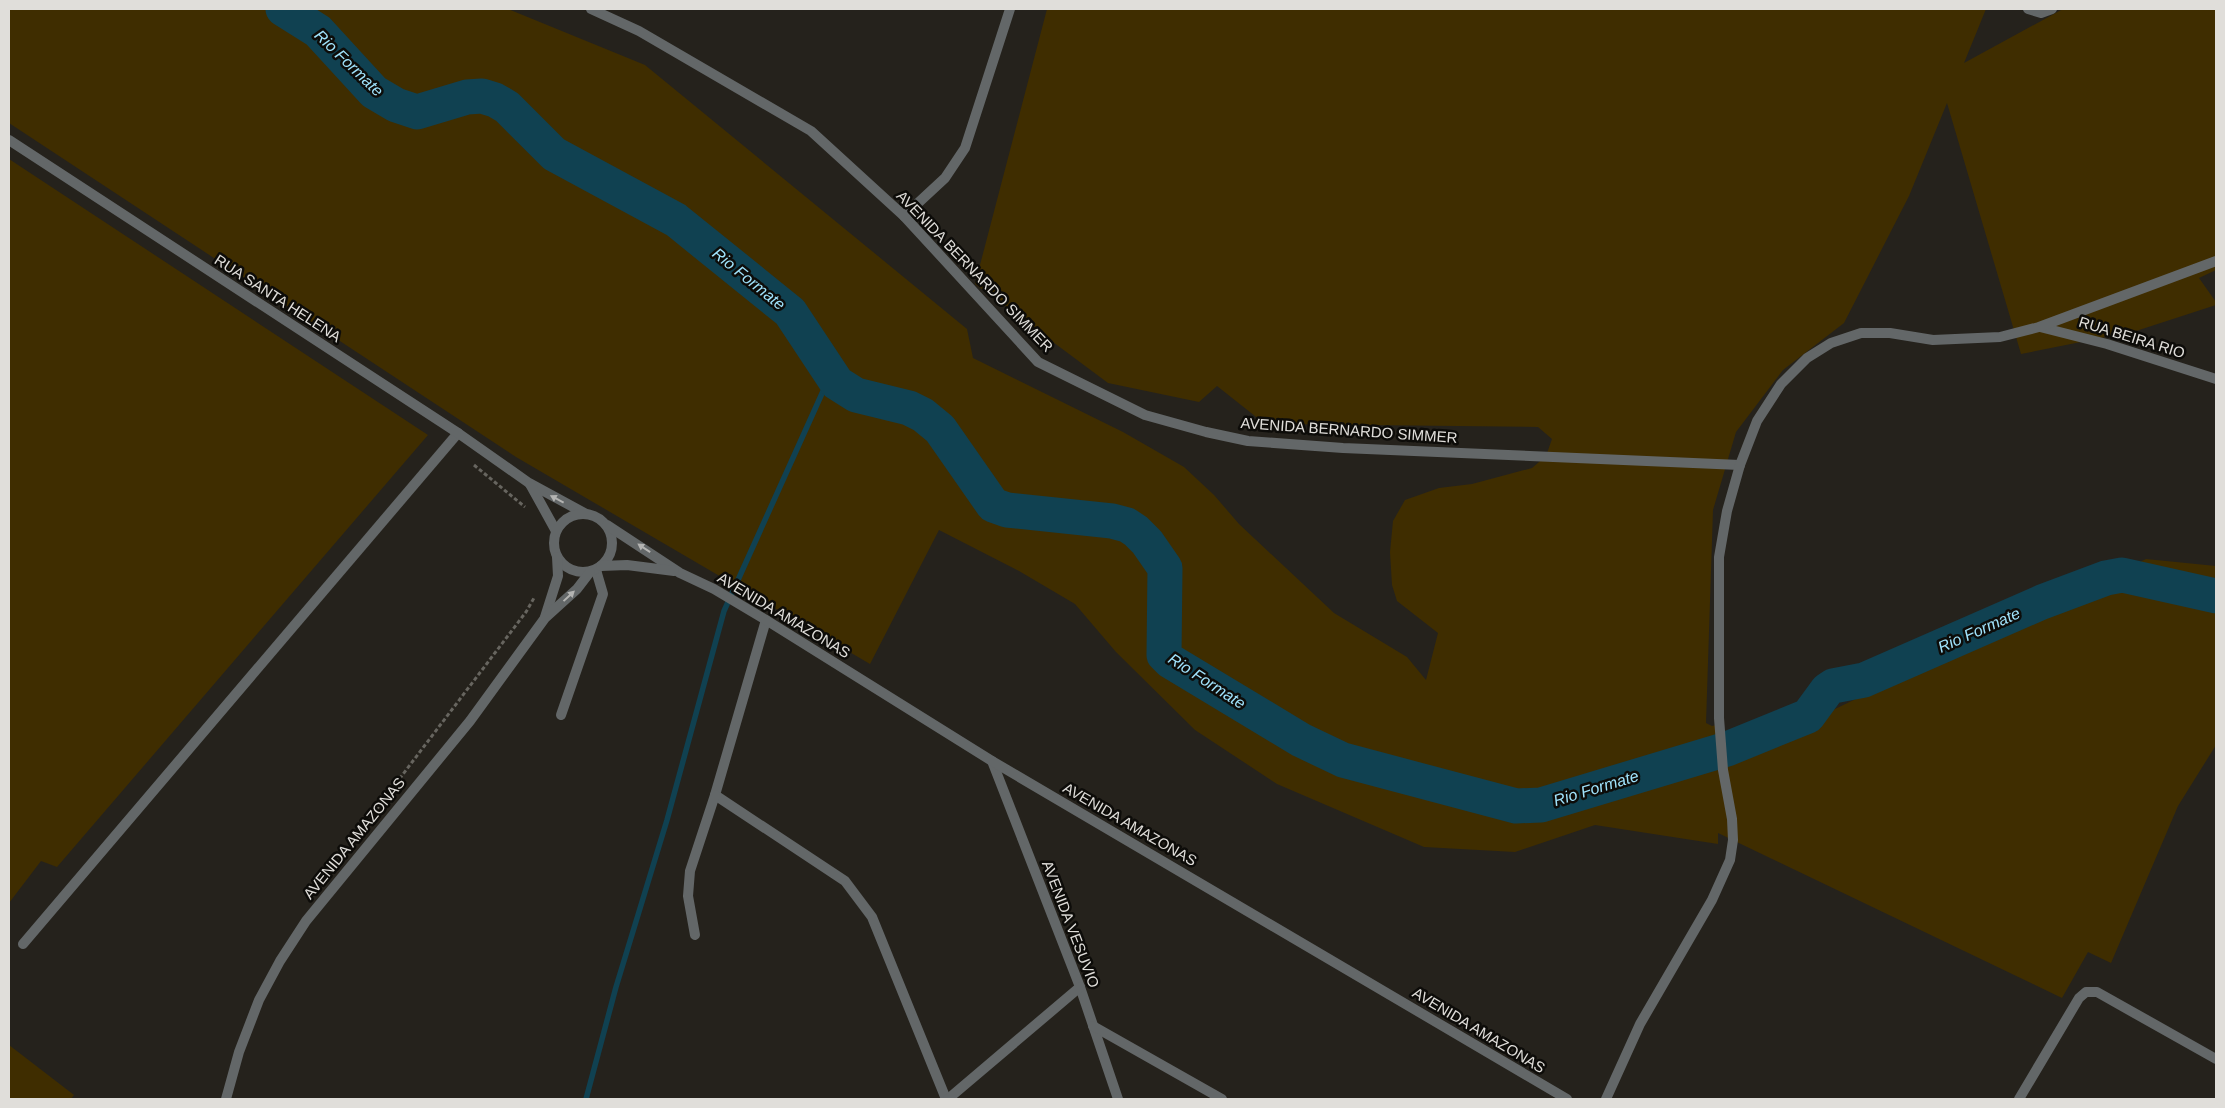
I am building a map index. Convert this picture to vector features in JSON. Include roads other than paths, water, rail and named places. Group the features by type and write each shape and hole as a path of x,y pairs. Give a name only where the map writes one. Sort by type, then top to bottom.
{"street":[{"name":"AVENIDA BERNARDO SIMMER","path":"591,9 639,31 811,130 904,216 1038,362 1146,416 1248,441 1343,448 1740,465"},
{"path":"904,216 945,178 965,148 1010,9"},
{"path":"2028,9 2041,13 2052,9"},
{"name":"RUA SANTA HELENA","path":"9,140 458,434 529,483 586,514"},
{"path":"1606,1099 1640,1024 1712,900 1730,860 1733,840 1732,819 1723,770 1718,718 1719,558 1727,511 1740,465 1757,421 1781,384 1807,358 1831,343 1861,333 1890,333 1932,340 2000,337 2039,327 2216,261"},
{"name":"RUA BEIRA RIO","path":"2039,327 2107,344 2216,379"},
{"path":"23,944 458,434"},
{"name":"RUA SANTA HELENA","path":"529,483 556,531"},
{"path":"586,514 598,517 607,525 612,536 612,547 609,557 596,569 571,570 557,557 554,547 556,531 568,518 586,514"},
{"name":"AVENIDA AMAZONAS","path":"607,525 680,573 714,589 766,620 992,761 1566,1099"},
{"name":"AVENIDA AMAZONAS","path":"545,618 558,576 557,557"},
{"name":"AVENIDA AMAZONAS","path":"226,1099 239,1052 259,1000 285,953 306,921 362,850 470,721 545,618 596,569 627,565 680,573"},
{"path":"561,715 603,594 596,569"},
{"path":"695,935 688,896 690,871 715,795 766,620"},
{"name":"AVENIDA VESUVIO","path":"992,761 1080,988 1118,1099"},
{"path":"715,795 844,880 872,917 947,1099 1080,988"},
{"path":"2019,1099 2080,998 2086,992 2097,992 2216,1059"},
{"path":"1093,1026 1222,1099"}],"waterway":[{"name":"Rio Formate","path":"283,9 318,31 374,92 396,105 417,112 467,97 482,96 495,100 507,107 554,154 676,220 790,312 837,383 856,395 909,408 923,415 940,429 993,505 1007,510 1112,521 1127,525 1136,531 1147,542 1165,568 1164,655 1170,661 1301,740 1343,760 1516,806 1541,805 1727,749 1808,716 1827,690 1833,686 1864,680 2042,602 2106,578 2122,575 2216,596"},
{"path":"586,1099 616,987 667,820 724,611 824,389 836,381"}]}
